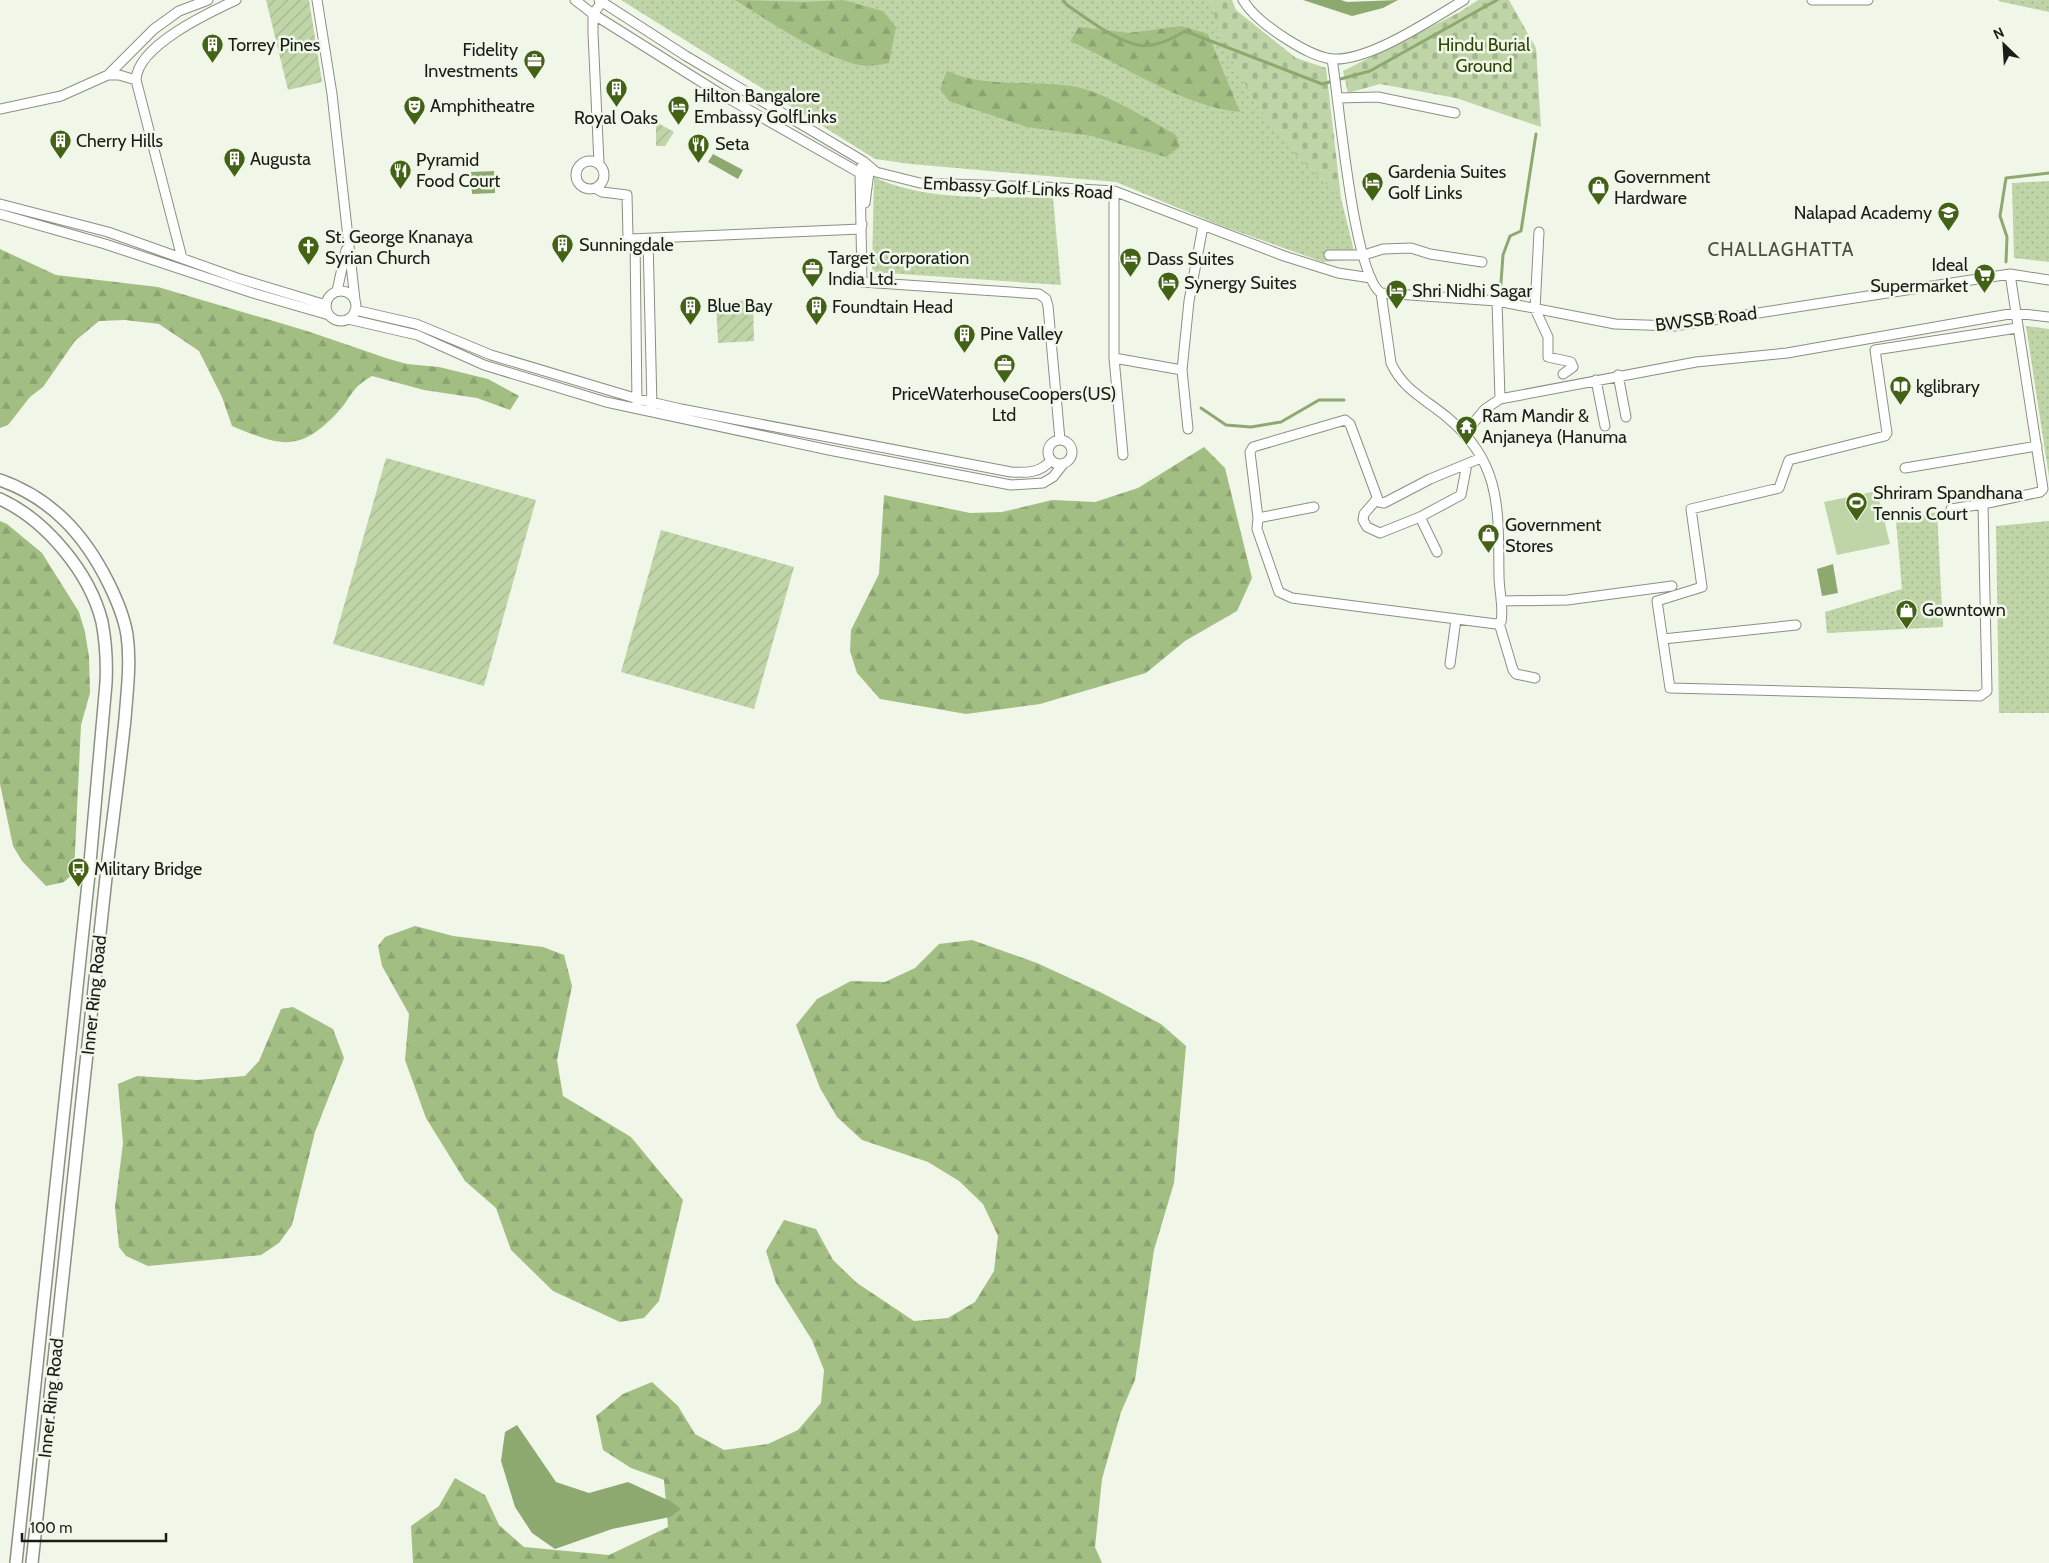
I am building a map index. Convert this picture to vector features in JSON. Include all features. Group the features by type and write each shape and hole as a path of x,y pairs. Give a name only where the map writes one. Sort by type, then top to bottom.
{"main road":[{"name":"Inner Ring Road","path":"0,480 30,493 62,516 81,536 96,558 115,597 125,627 128,650 128,685 120,774 106,876 32,1563"},
{"name":"Inner Ring Road","path":"0,499 22,510 41,524 78,571 101,621 107,654 90,874 16,1563"},
{"path":"90,874 106,876"}],"street":[{"path":"0,109 60,96 108,74 154,29 179,10 208,0"},
{"path":"182,258 136,80 136,71 146,56 195,19 236,0"},
{"path":"317,0 332,94 355,300 355,310 348,319"},
{"path":"575,0 709,87 868,172"},
{"path":"1243,0 1273,31 1294,44 1332,59 1353,56 1400,37 1464,0"},
{"path":"1812,0 1868,0"},
{"path":"596,188 600,185 604,174 599,163 594,14 600,1"},
{"name":"Embassy Golf Links Road","path":"600,1 864,161 868,172 920,183 1114,192 1312,266 1370,278"},
{"path":"1332,59 1352,206 1370,278 1381,293 1391,364 1395,373 1414,394 1448,418 1464,434 1481,458 1496,491 1502,619 1499,623 1513,670 1516,674 1535,678"},
{"path":"709,87 716,73"},
{"path":"108,74 136,80"},
{"path":"1338,98 1378,96 1455,113"},
{"path":"599,163 588,160 582,163 576,172 576,179 583,188 596,188 602,192 627,194 628,236 635,239 861,229"},
{"path":"864,161 868,172 861,229 862,282 1039,294 1044,296 1048,306 1060,440"},
{"path":"1114,192 1114,358 1123,454"},
{"path":"0,204 108,232 264,287 326,305"},
{"path":"0,214 105,244 253,293 329,315 338,320 348,319 417,335 484,365 637,410 828,450 1011,485 1043,482 1053,478 1064,463 1070,459 1072,452 1070,445 1060,440 1053,442 1049,449 1051,460"},
{"path":"1188,429 1182,370 1190,301 1204,226"},
{"path":"1540,232 1535,309 1548,337 1548,357 1571,362 1572,364 1570,371 1563,374"},
{"path":"635,239 637,410"},
{"path":"648,239 652,412"},
{"path":"337,291 348,243"},
{"path":"1329,255 1364,255 1383,250 1412,248 1430,254 1482,262"},
{"path":"1951,508 1983,504 2042,491 2037,446 2010,274"},
{"name":"BWSSB Road","path":"1381,293 1497,301 1615,324 1674,326 2010,274 2049,280"},
{"path":"329,315 326,305 330,296 337,291 347,292 355,300"},
{"path":"1497,301 1500,399"},
{"path":"355,310 416,324 492,355 638,399 804,434 1011,472 1036,471 1043,468 1051,460"},
{"path":"1464,434 1485,409 1500,399 1618,375 1715,359 1787,353 2015,314 2049,317"},
{"path":"1983,504 1988,688 1980,696 1670,688 1658,600 1702,586 1690,509 1779,488 1789,460 1885,436 1887,433 1875,350 2017,328"},
{"path":"1114,358 1182,370"},
{"path":"1618,375 1626,416"},
{"path":"1596,380 1605,426"},
{"path":"1376,500 1350,424 1345,420 1253,447 1250,452 1258,518 1257,528 1279,592 1284,596 1499,623"},
{"path":"1905,468 2037,446"},
{"path":"1376,500 1384,502 1481,458"},
{"path":"1051,460 1057,463 1064,463"},
{"path":"1376,500 1364,514 1363,520 1367,527 1374,532 1380,533 1420,517 1460,494 1467,464"},
{"path":"1258,518 1314,507"},
{"path":"1420,517 1437,552"},
{"path":"1501,601 1567,600 1672,586"},
{"path":"1450,664 1456,619"},
{"path":"1663,639 1796,625"}],"green space":[{"path":"266,0 309,0 322,82 288,90"},
{"path":"621,0 1211,0 1214,12 1296,155 1341,198 1356,259 1323,262 1219,225 1116,182 911,164 875,159"},
{"path":"735,0 804,2 843,0 883,11 896,27 889,63 866,66 834,57 781,29"},
{"path":"1211,0 1232,0 1236,10 1296,58 1326,68 1341,198 1296,155 1259,109 1220,39"},
{"name":"Hindu Burial Ground","path":"1478,0 1509,0 1536,48 1541,127 1456,98 1380,84 1348,93 1343,71 1458,13"},
{"path":"1999,0 2049,0 2049,12 1998,1"},
{"path":"1181,26 1208,34 1240,112 1196,102 1153,83 1070,41 1079,27 1129,33"},
{"path":"947,71 977,80 992,82 1056,84 1085,89 1125,106 1176,135 1180,147 1166,157 1092,136 1027,127 949,101 940,89"},
{"path":"656,122 674,132 665,146 656,146"},
{"path":"874,177 915,191 938,194 1053,198 1061,285 872,272"},
{"path":"2049,181 2049,262 2014,258 2012,183"},
{"path":"0,249 56,275 158,287 307,331 389,359 407,364 439,367 488,379 519,396 510,410 477,398 424,390 372,376 359,385 323,427 299,440 275,441 232,426 222,397 199,351 159,324 125,320 99,321 75,341 43,387 30,397 8,425 0,428"},
{"path":"753,300 754,341 718,343 716,302"},
{"path":"2026,326 2049,329 2049,477"},
{"path":"1204,447 1225,468 1252,578 1237,611 1185,641 1146,673 1040,704 966,714 880,699 857,673 850,651 851,630 879,574 884,495 970,513 1002,512 1052,500 1095,502 1138,488"},
{"path":"386,458 536,500 484,686 333,644"},
{"name":"Shriram Spandhana Tennis Court","path":"1877,491 1890,544 1837,555 1824,502"},
{"path":"1937,512 1943,627 1827,633 1825,612 1902,589 1896,521"},
{"path":"0,521 7,524 42,553 79,612 85,632 89,657 90,693 81,725 74,873 64,882 46,886 22,861 13,846 0,784"},
{"path":"2049,521 2049,713 1999,713 1996,526"},
{"path":"661,530 794,567 754,709 621,672"},
{"path":"415,926 453,936 543,947 564,955 572,986 557,1060 563,1096 631,1137 683,1200 659,1301 644,1318 620,1322 553,1291 511,1250 496,1208 465,1181 426,1118 405,1060 409,1014 382,966 378,946 385,937"},
{"path":"972,940 1037,963 1100,992 1161,1024 1186,1046 1174,1183 1154,1250 1135,1380 1121,1412 1102,1479 1095,1547 1102,1563 413,1563 411,1526 439,1506 455,1478 485,1495 499,1525 524,1547 609,1555 668,1527 664,1480 631,1468 603,1450 596,1416 623,1394 652,1382 678,1406 695,1434 724,1450 768,1444 798,1430 821,1403 824,1370 812,1340 776,1283 766,1251 784,1220 816,1229 833,1260 857,1283 914,1321 948,1318 975,1302 994,1271 998,1236 983,1204 959,1181 928,1162 862,1140 837,1117 820,1088 796,1025 817,999 851,981 885,982 915,968 939,944"},
{"path":"293,1007 333,1029 344,1058 315,1132 292,1225 279,1243 261,1255 148,1266 126,1256 119,1247 115,1207 123,1143 118,1084 137,1076 197,1080 245,1076 259,1061 281,1009"}],"shaded area":[{"path":"1303,0 1341,0 1347,2 1398,0 1383,8 1352,16"},
{"path":"713,154 743,170 738,179 708,162"},
{"path":"494,171 495,193 472,194 471,172"},
{"path":"1833,564 1838,593 1822,596 1817,569"},
{"path":"517,1425 556,1482 589,1493 628,1482 670,1501 681,1509 670,1517 612,1529 555,1549 532,1533 515,1507 501,1461 505,1432"}],"waterway":[{"path":"1063,0 1067,5 1101,28 1129,43 1144,46 1156,44 1185,31 1322,84 1370,71 1497,0"},
{"path":"1500,296 1503,255 1510,236 1521,231 1536,134"},
{"path":"2006,262 2007,237 2000,216 2006,178 2049,173"},
{"path":"1201,408 1226,425 1251,427 1281,422 1319,400 1344,400"}],"place":[{"name":"Torrey Pines","path":"212,64"},
{"name":"Fidelity Investments","path":"534,79"},
{"name":"Royal Oaks","path":"616,107"},
{"name":"Amphitheatre","path":"414,125"},
{"name":"Hilton Bangalore Embassy GolfLinks","path":"678,125"},
{"name":"Cherry Hills","path":"60,160"},
{"name":"Seta","path":"699,163"},
{"name":"Augusta","path":"234,178"},
{"name":"Pyramid Food Court","path":"400,189"},
{"name":"Gardenia Suites Golf Links","path":"1372,201"},
{"name":"Government Hardware","path":"1598,206"},
{"name":"Nalapad Academy","path":"1948,232"},
{"name":"Sunningdale","path":"563,264"},
{"name":"St. George Knanaya Syrian Church","path":"309,266"},
{"name":"Dass Suites","path":"1131,278"},
{"name":"Target Corporation India Ltd.","path":"812,287"},
{"name":"Ideal Supermarket","path":"1984,294"},
{"name":"Synergy Suites","path":"1168,302"},
{"name":"Shri Nidhi Sagar","path":"1396,310"},
{"name":"Blue Bay","path":"691,325"},
{"name":"Foundtain Head","path":"816,326"},
{"name":"Pine Valley","path":"964,353"},
{"name":"PriceWaterhouseCoopers(US) Ltd","path":"1004,383"},
{"name":"kglibrary","path":"1900,406"},
{"name":"Ram Mandir & Anjaneya (Hanuma","path":"1466,445"},
{"name":"Shriram Spandhana Tennis Court","path":"1857,522"},
{"name":"Government Stores","path":"1489,554"},
{"name":"Gowntown","path":"1906,629"},
{"name":"Military Bridge","path":"78,888"}],"district":[{"name":"CHALLAGHATTA","path":"1781,249"}]}
